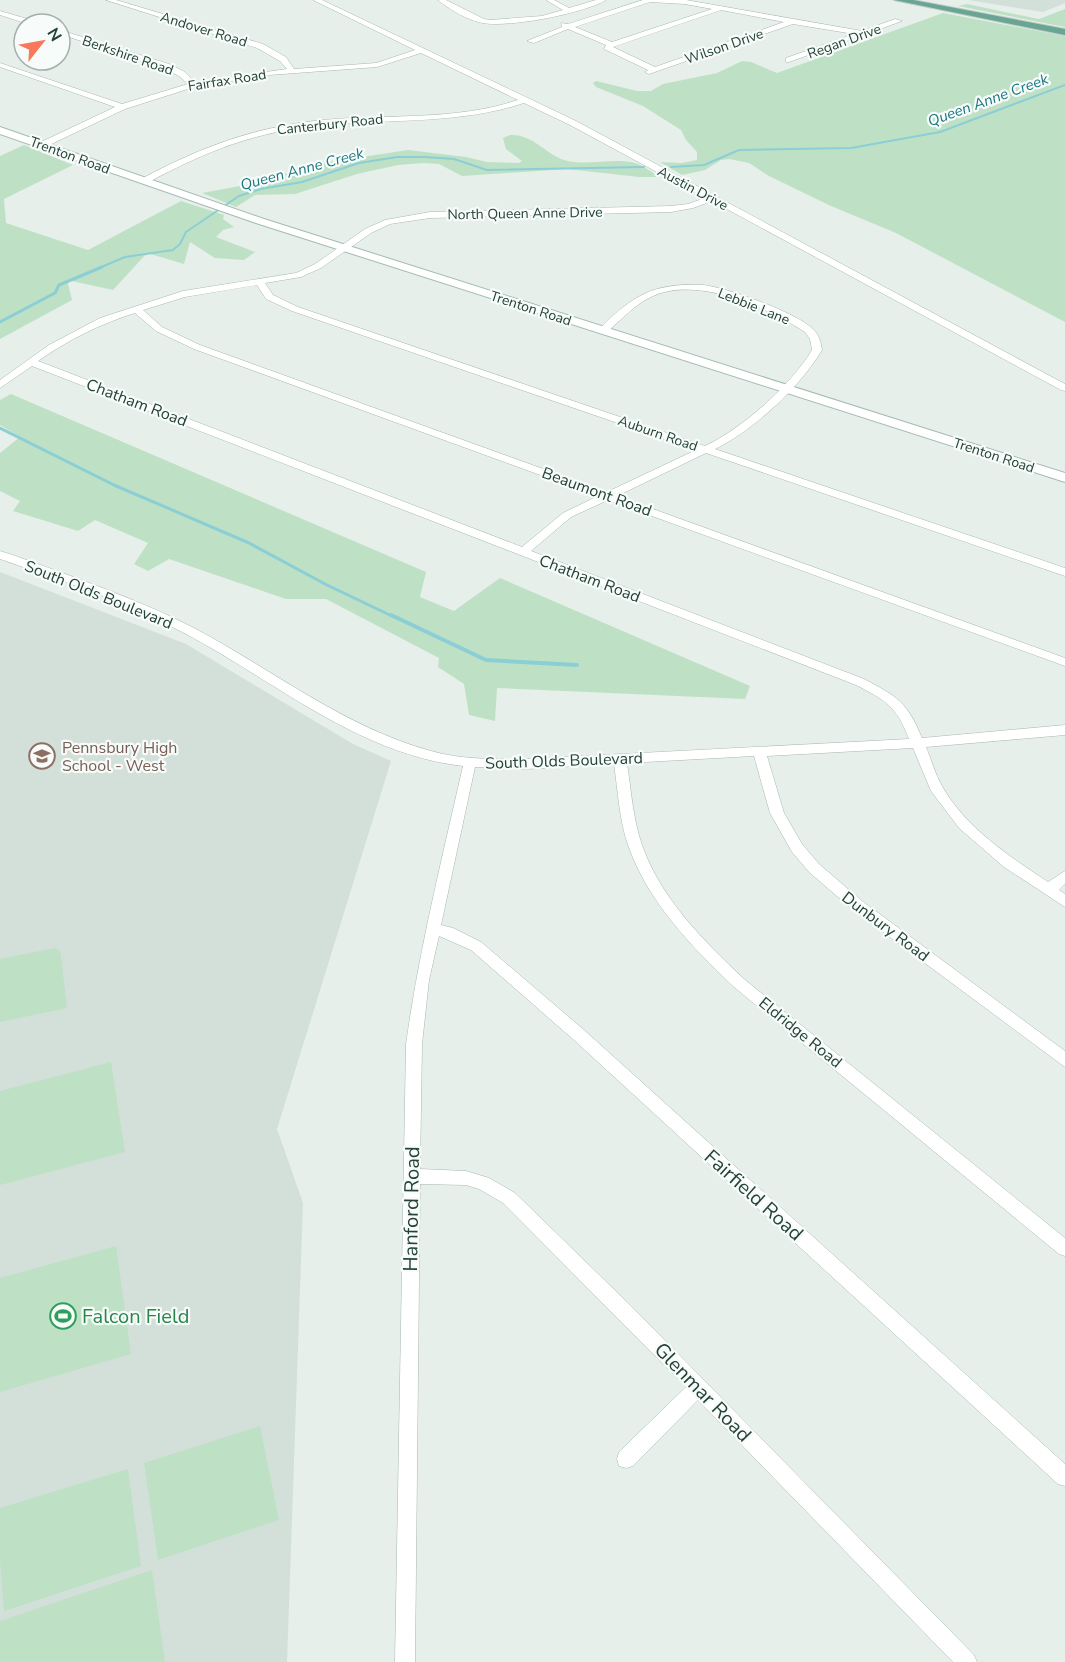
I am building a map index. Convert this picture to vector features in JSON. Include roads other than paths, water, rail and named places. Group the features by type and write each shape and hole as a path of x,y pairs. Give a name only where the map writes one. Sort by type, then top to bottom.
{"main road":[{"path":"899,0 1065,32"},
{"name":"Trenton Road","path":"0,130 221,208 343,248 1065,478"}],"street":[{"name":"Andover Road","path":"109,0 260,46 283,59 292,71"},
{"name":"Austin Drive","path":"315,0 573,123 1065,388"},
{"path":"441,0 502,28"},
{"path":"549,0 568,10"},
{"path":"486,22 544,17 603,0"},
{"path":"531,41 652,0 686,2 864,34"},
{"path":"612,45 720,9"},
{"name":"Wilson Drive","path":"544,17 612,45"},
{"name":"Regan Drive","path":"789,60 898,21"},
{"name":"Wilson Drive","path":"612,45 607,47 652,71 794,22"},
{"name":"Berkshire Road","path":"72,36 166,66 182,74 193,85"},
{"name":"Fairfax Road","path":"42,145 122,107 193,85 292,71 377,64 421,51"},
{"path":"0,65 122,107"},
{"name":"Canterbury Road","path":"144,181 211,148 265,131 330,121 473,114 495,110 525,100"},
{"name":"North Queen Anne Drive","path":"0,385 31,362 85,329 135,308 183,294 288,278 311,269 381,225 418,216 671,209 690,206 712,198"},
{"name":"Auburn Road","path":"261,282 269,297 295,309 1065,572"},
{"name":"Lebbie Lane","path":"603,331 634,304 656,292 686,287 731,294 801,326 815,338 817,350 815,356 786,389"},
{"name":"Beaumont Road","path":"135,308 159,329 197,347 1065,662"},
{"name":"Chatham Road","path":"31,362 881,692 900,708 913,728 936,788 954,813 978,838 1009,863 1065,901"},
{"path":"523,552 558,521 607,494 706,449 750,424 786,389"},
{"name":"South Olds Boulevard","path":"0,555 87,586 169,621 218,646 365,732 430,756 470,762 526,764 1014,736 1065,730"},
{"name":"Dunbury Road","path":"759,751 777,813 789,836 814,868 857,905 1065,1060"},
{"name":"Eldridge Road","path":"620,759 628,817 636,845 655,886 691,935 739,983 1065,1248"},
{"name":"Hanford Road","path":"405,1662 415,1035 422,980 432,930 470,762"},
{"path":"1049,890 1065,876"},
{"name":"Fairfield Road","path":"432,930 448,932 466,940 579,1035 1065,1477"},
{"name":"Glenmar Road","path":"411,1176 466,1178 483,1183 509,1198 967,1662"},
{"path":"626,1459 698,1387"}],"waterway":[{"name":"Queen Anne Creek","path":"671,167 704,165 739,150 851,148 940,132 1065,85"},
{"name":"Queen Anne Creek","path":"99,268 125,257 173,250 180,244 186,232 239,196 261,189 302,182 359,163 397,157 425,157 454,159 487,170 644,167"},
{"name":"Queen Anne Creek","path":"0,322 55,293 59,285 102,267"},
{"path":"0,428 114,485 249,543 327,585 394,617"},
{"path":"391,615 486,660 577,665"}],"place":[{"name":"Pennsbury High School - West","path":"42,756"},
{"name":"Falcon Field","path":"63,1316"}]}
